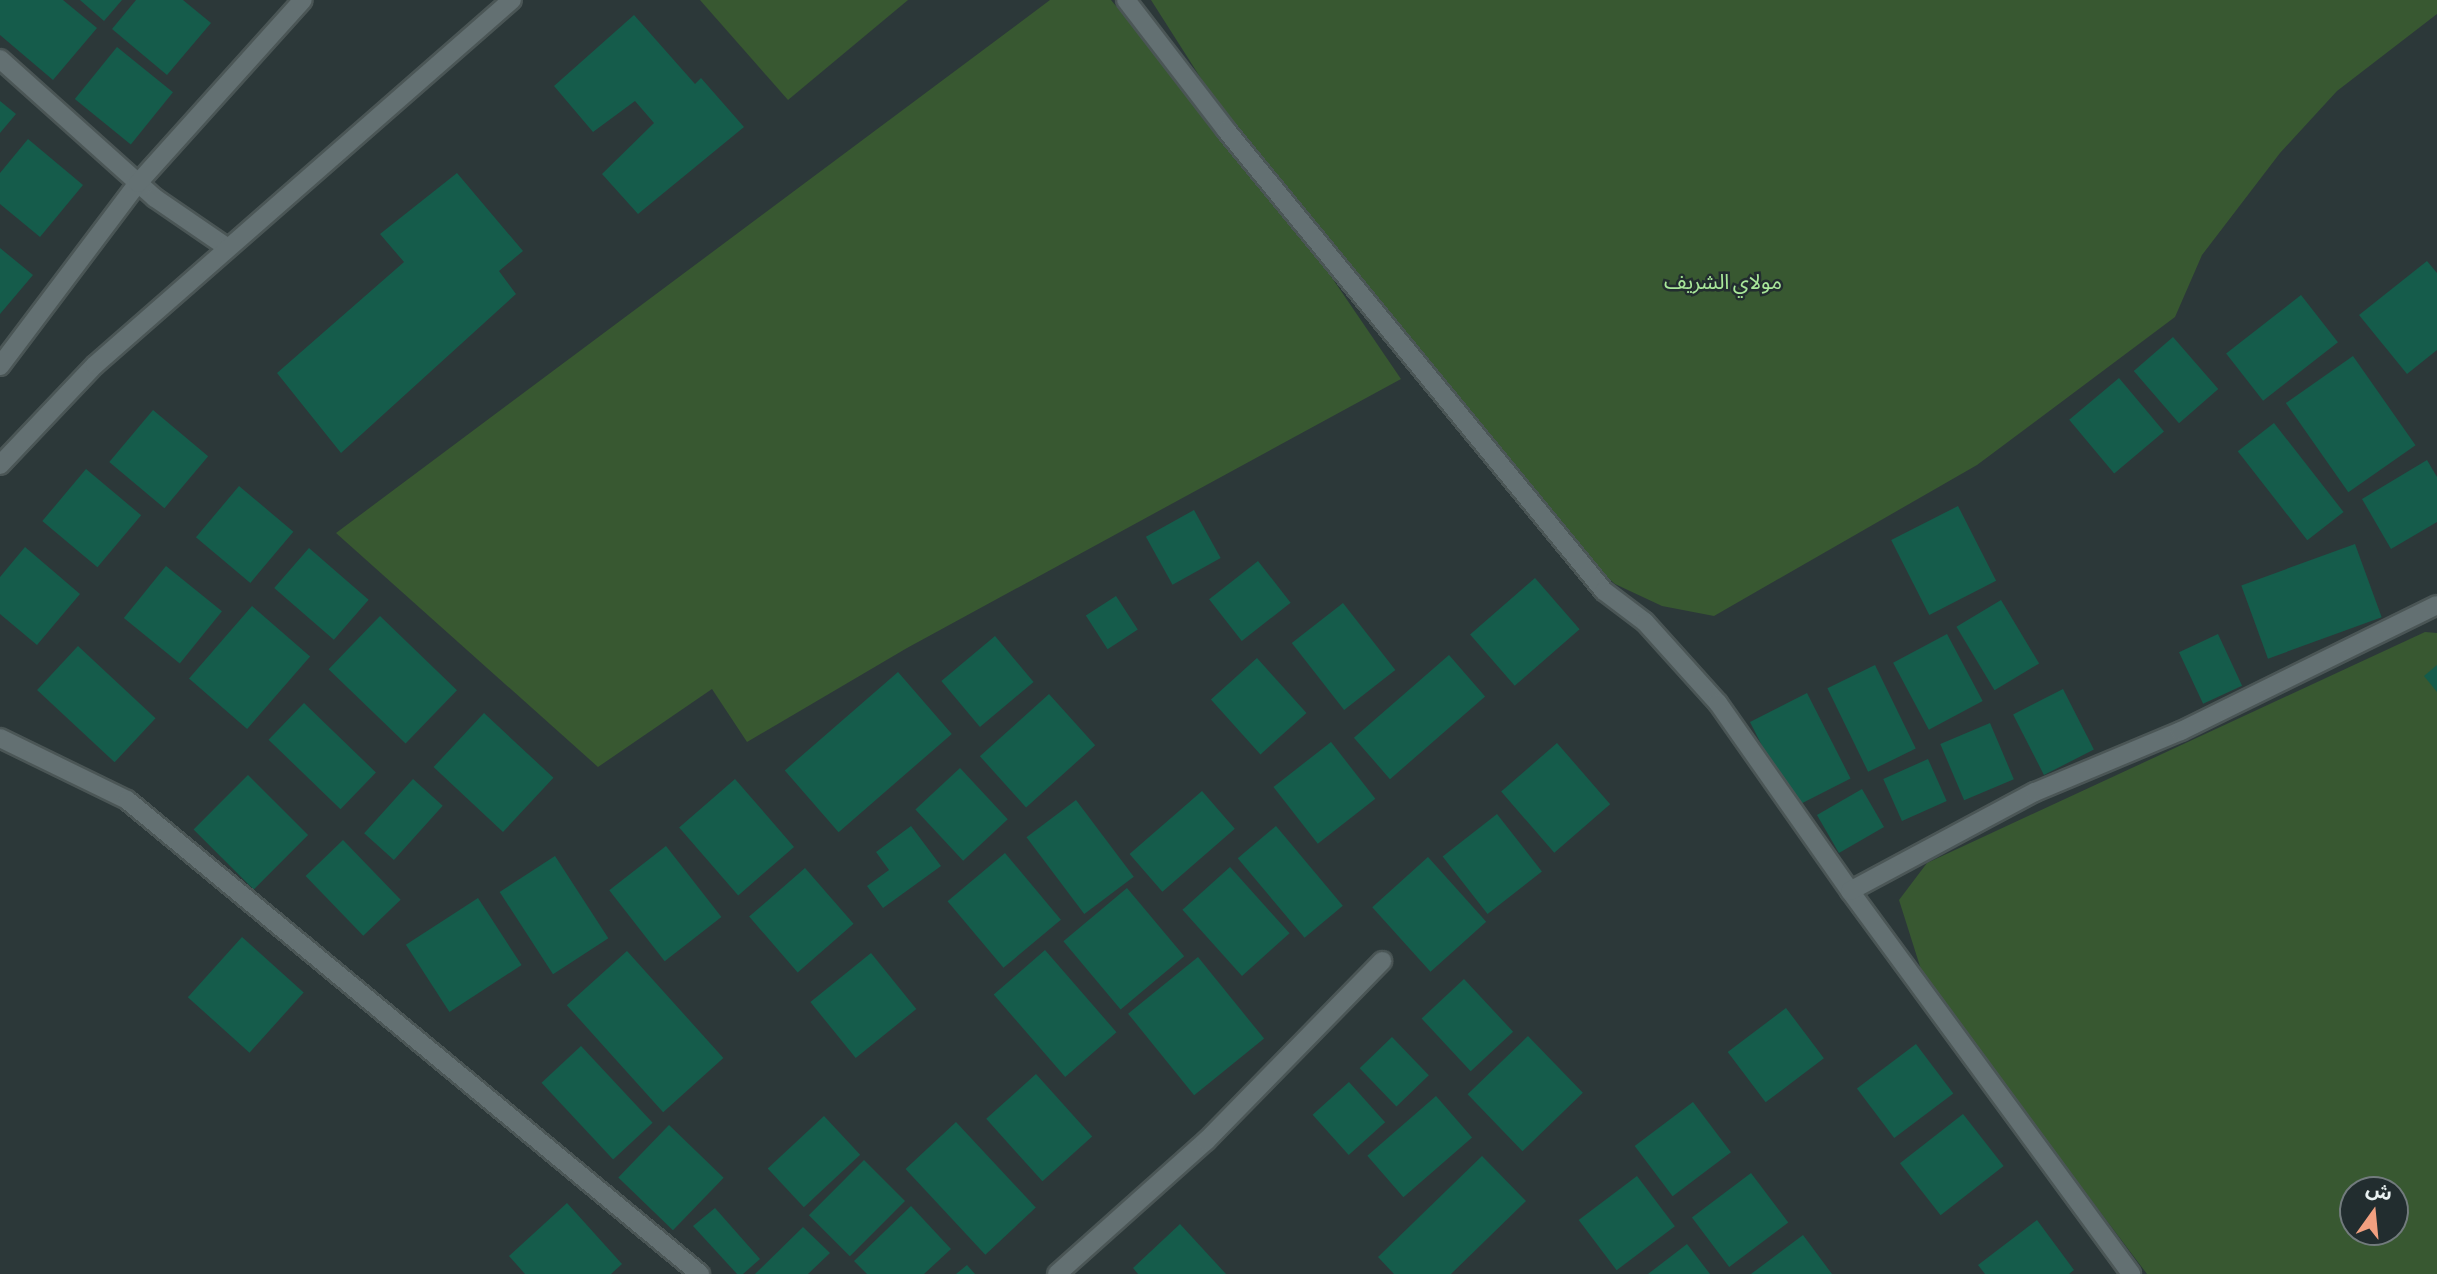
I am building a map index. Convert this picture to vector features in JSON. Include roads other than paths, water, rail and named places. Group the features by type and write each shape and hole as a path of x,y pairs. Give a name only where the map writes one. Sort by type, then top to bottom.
{"street":[{"path":"0,366 138,183 303,0"},
{"path":"0,466 95,365 512,0"},
{"path":"1126,0 1226,130 1604,591 1646,622 1718,703 1850,891 2131,1274"},
{"path":"0,59 138,183 228,248"},
{"path":"1850,891 2035,792 2181,731 2437,605"},
{"path":"0,738 127,800 700,1274"},
{"path":"1057,1274 1206,1141 1382,961"}],"park label":[{"name":"مولاي الشريف","path":"1723,283"}]}
